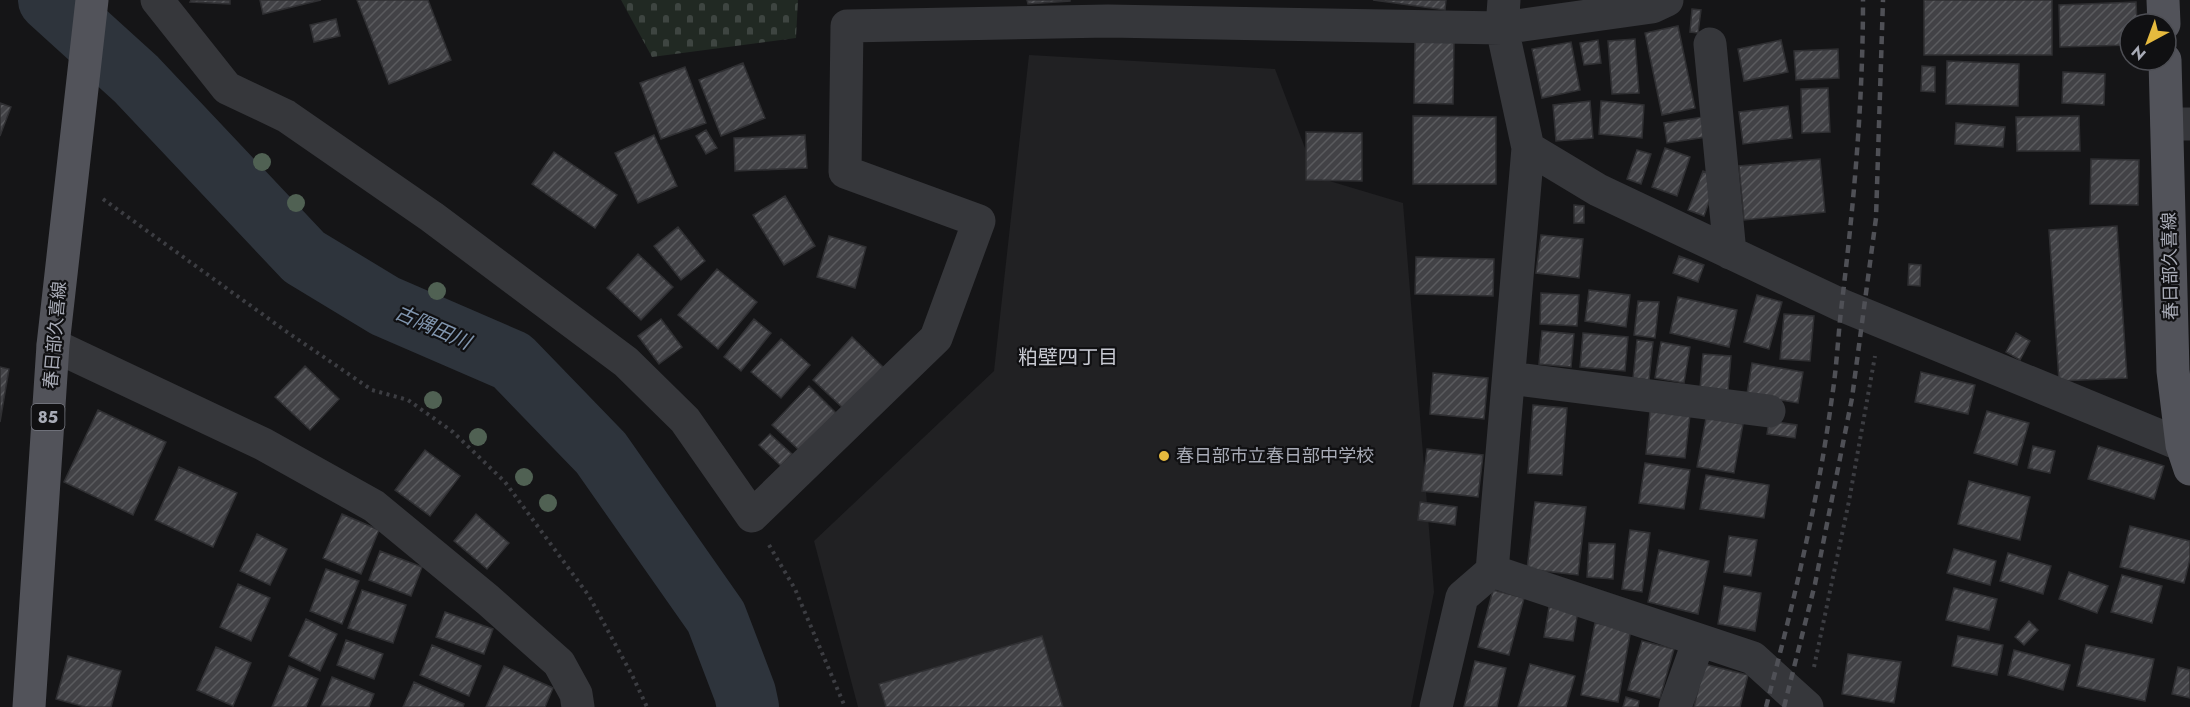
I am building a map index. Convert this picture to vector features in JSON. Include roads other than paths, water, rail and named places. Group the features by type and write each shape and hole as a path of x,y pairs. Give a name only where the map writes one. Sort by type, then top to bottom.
{"main road":[{"name":"春日部久喜線","path":"29,707 53,345 92,0"},
{"name":"春日部久喜線","path":"2167,72 2178,124 2173,371 2186,457"}],"street":[{"path":"157,0 227,88 286,116 432,217 626,362 685,420 752,516 936,338 979,221 845,172 848,26 1107,10 1503,14 1652,7 1667,0"},
{"path":"1436,707 1461,597 1492,571 1528,148 1503,14"},
{"path":"1710,44 1730,253"},
{"path":"1528,148 1598,190 1841,306 1881,321 2186,457"},
{"path":"53,345 262,444 374,506 488,600 559,663 576,694 578,707"},
{"path":"1509,378 1769,411"},
{"path":"1492,571 1753,658 1806,706"},
{"path":"1675,707 1699,640"}],"waterway":[{"name":"古隅田川","path":"49,0 136,79 304,257 385,306 512,361 601,453 716,617 745,693 748,707"}],"railway":[{"path":"1766,707 1812,514 1834,385 1857,151 1863,0"},
{"path":"1784,707 1815,584 1852,398 1876,218 1883,0"}],"place":[{"name":"春日部市立春日部中学校","path":"1164,456"}],"district":[{"name":"粕壁四丁目","path":"1068,357"}]}
